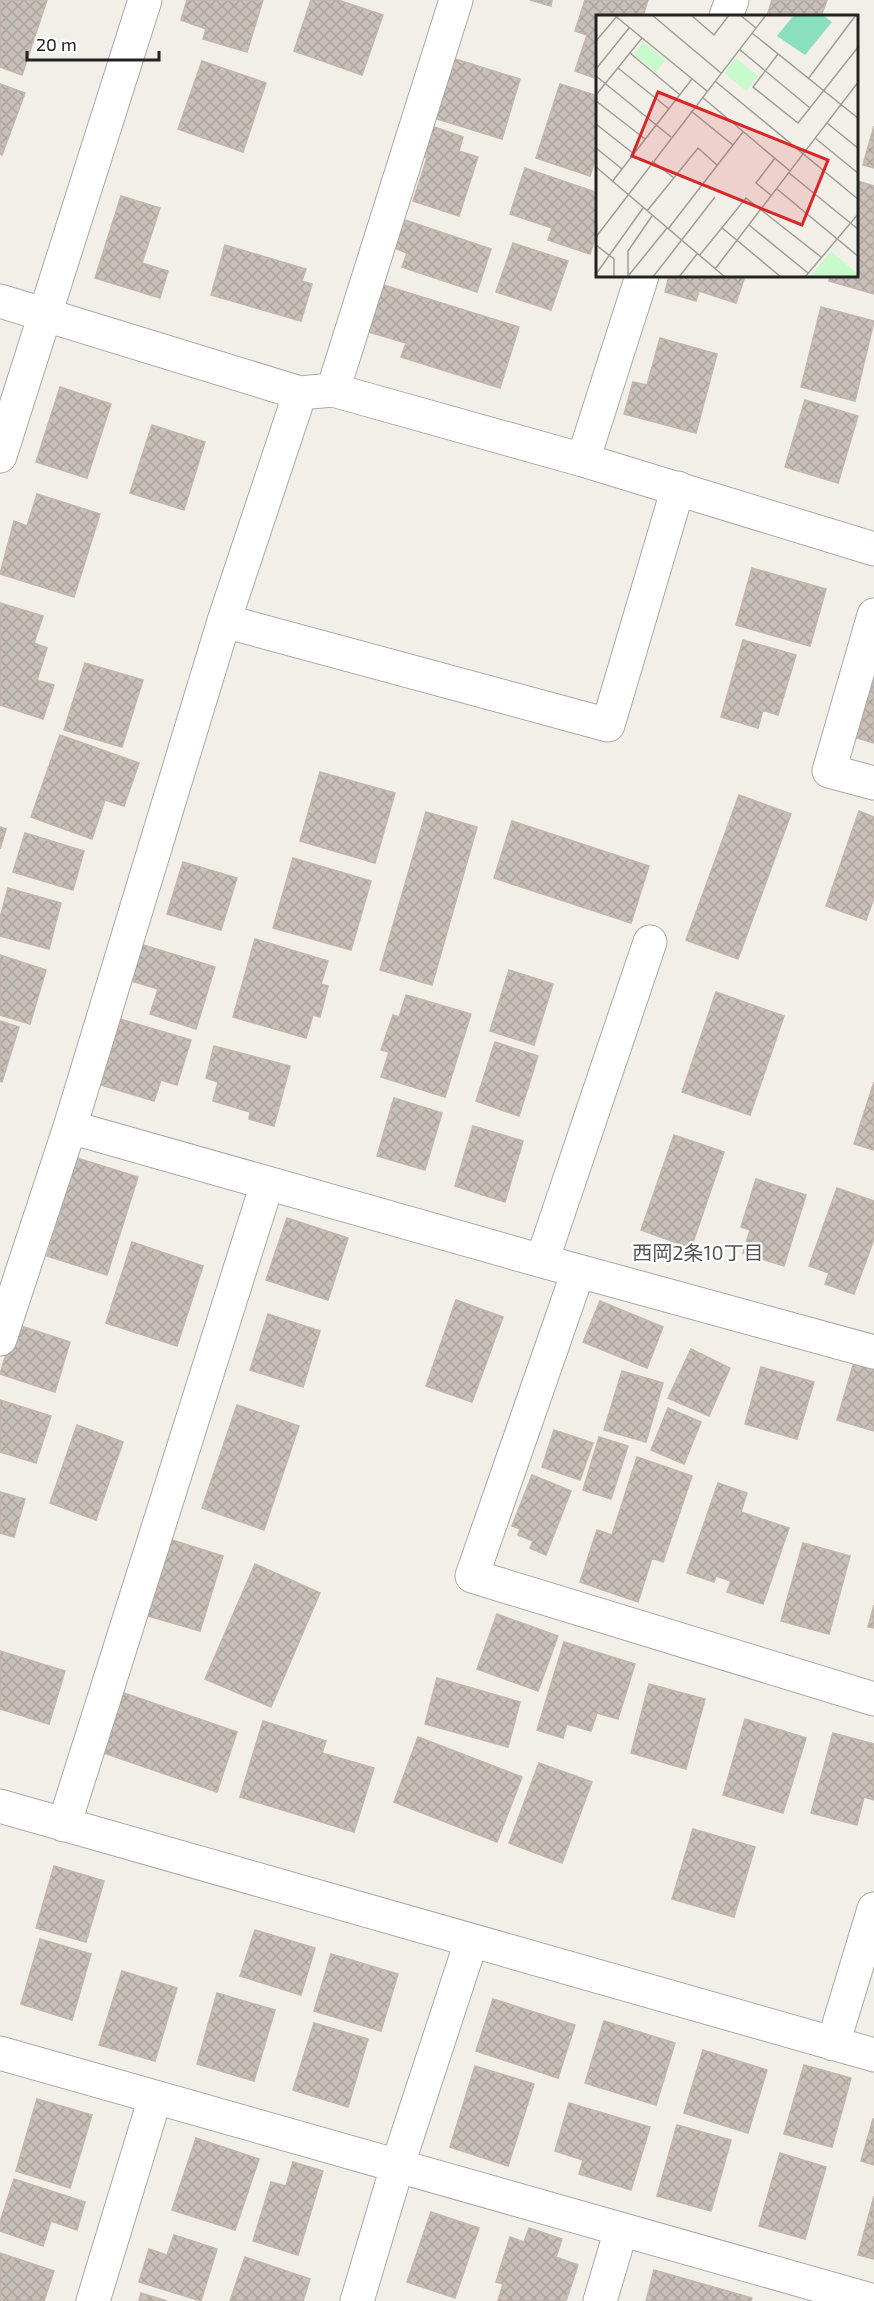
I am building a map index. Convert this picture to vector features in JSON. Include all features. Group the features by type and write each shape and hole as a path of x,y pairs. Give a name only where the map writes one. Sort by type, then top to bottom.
{"street":[{"path":"0,456 145,0"},
{"path":"333,390 456,0"},
{"path":"726,15 732,0"},
{"path":"583,460 641,278"},
{"path":"0,301 300,393 333,390 583,460 874,549"},
{"path":"0,1339 70,1127 224,621 300,393"},
{"path":"224,621 608,725 678,488"},
{"path":"874,615 829,771 874,783"},
{"path":"542,1262 650,942"},
{"path":"70,1127 542,1262 874,1352"},
{"path":"64,1825 267,1184"},
{"path":"579,1272 472,1576 874,1699"},
{"path":"0,1806 874,2055"},
{"path":"833,2044 874,1909"},
{"path":"357,2301 397,2167 471,1942"},
{"path":"0,2053 853,2298"},
{"path":"93,2301 155,2098"},
{"path":"600,2301 621,2230"}],"building":[{"path":"0,0 47,0 22,75 0,67"},
{"path":"187,0 263,0 247,52 203,39 206,29 181,20"},
{"path":"311,0 338,0 383,15 362,75 294,51"},
{"path":"530,0 552,0 551,6"},
{"path":"585,0 648,0 643,15 596,15 596,78 575,71 587,35 575,31"},
{"path":"772,0 827,0 821,15 767,15"},
{"path":"452,58 520,79 502,139 434,118"},
{"path":"202,61 266,83 243,152 178,129"},
{"path":"0,84 25,93 2,155 0,154"},
{"path":"560,84 596,95 596,157 590,176 536,158"},
{"path":"426,124 463,137 459,151 478,157 459,216 413,201 427,158 417,154"},
{"path":"874,126 874,168 863,165"},
{"path":"525,168 596,192 596,235 590,254 548,240 552,228 510,214"},
{"path":"859,181 874,186 874,294 829,281 830,278 859,278"},
{"path":"121,196 160,208 142,263 168,271 160,298 95,278"},
{"path":"402,219 491,249 477,292 402,267 407,253 392,247"},
{"path":"513,243 568,261 551,310 496,292"},
{"path":"225,245 306,269 302,281 312,284 301,321 211,295"},
{"path":"668,278 744,278 736,303 699,291 696,301 665,292"},
{"path":"377,283 519,327 500,388 401,357 406,343 362,330"},
{"path":"821,307 874,321 855,401 801,387"},
{"path":"660,338 717,354 696,433 624,414 633,382 647,385"},
{"path":"60,387 111,404 87,478 36,462"},
{"path":"805,400 858,416 838,483 785,467"},
{"path":"152,425 205,442 184,510 130,493"},
{"path":"37,494 100,514 74,597 0,574 14,521 27,526"},
{"path":"752,568 826,589 810,646 736,625"},
{"path":"0,603 43,616 34,643 47,648 37,680 54,685 43,719 0,705"},
{"path":"743,640 796,655 778,715 763,710 758,728 721,717"},
{"path":"85,663 143,680 122,747 64,730"},
{"path":"874,678 874,743 857,738"},
{"path":"60,735 139,763 124,806 105,800 92,839 31,817"},
{"path":"320,772 395,793 375,863 300,841"},
{"path":"739,795 791,814 738,959 686,940"},
{"path":"859,811 874,817 874,898 866,920 826,906"},
{"path":"426,812 477,827 432,985 380,970"},
{"path":"512,821 649,866 631,923 494,878"},
{"path":"0,827 6,829 0,849"},
{"path":"25,833 84,851 73,890 13,872"},
{"path":"293,858 371,881 351,950 273,928"},
{"path":"183,862 237,878 221,930 167,914"},
{"path":"8,888 61,903 49,949 0,936 0,918"},
{"path":"255,939 328,961 321,984 328,986 320,1017 313,1015 306,1038 233,1017"},
{"path":"140,944 215,967 196,1029 150,1014 158,989 128,980"},
{"path":"0,955 46,970 30,1024 0,1015"},
{"path":"509,970 553,984 534,1045 490,1031"},
{"path":"716,992 784,1016 750,1115 682,1092"},
{"path":"406,995 471,1014 445,1097 381,1077 389,1052 381,1050 393,1015 399,1017"},
{"path":"120,1019 191,1040 177,1085 161,1080 154,1101 101,1085"},
{"path":"0,1021 19,1027 2,1082 0,1081"},
{"path":"495,1042 538,1056 519,1116 476,1101"},
{"path":"214,1046 290,1066 274,1126 249,1119 250,1112 213,1101 218,1082 206,1078"},
{"path":"874,1082 874,1150 854,1144"},
{"path":"394,1098 442,1113 425,1170 377,1156"},
{"path":"473,1126 523,1141 505,1202 455,1186"},
{"path":"674,1135 724,1152 691,1248 641,1230"},
{"path":"77,1158 138,1177 107,1275 47,1256"},
{"path":"756,1179 806,1195 784,1266 743,1253 750,1230 741,1227"},
{"path":"837,1188 874,1201 874,1239 854,1294 825,1284 829,1273 809,1266"},
{"path":"287,1218 348,1238 328,1300 266,1280"},
{"path":"132,1242 203,1266 177,1346 106,1323"},
{"path":"456,1300 503,1317 472,1402 426,1386"},
{"path":"600,1301 663,1327 647,1368 583,1342"},
{"path":"268,1314 320,1331 303,1387 250,1370"},
{"path":"15,1324 70,1342 55,1392 0,1374"},
{"path":"691,1349 730,1368 709,1416 668,1398"},
{"path":"854,1362 874,1368 874,1431 837,1420"},
{"path":"761,1367 814,1382 797,1439 745,1424"},
{"path":"622,1371 663,1383 646,1442 604,1430"},
{"path":"0,1400 51,1416 36,1463 0,1452"},
{"path":"237,1405 299,1426 264,1530 202,1508"},
{"path":"668,1408 701,1422 684,1464 651,1450"},
{"path":"77,1425 123,1442 96,1520 50,1503"},
{"path":"554,1430 593,1443 580,1480 542,1467"},
{"path":"599,1437 628,1446 611,1499 583,1490"},
{"path":"637,1457 692,1476 663,1562 652,1558 638,1602 580,1582 597,1530 612,1535"},
{"path":"532,1475 571,1491 546,1555 530,1548 533,1541 518,1535 520,1529 512,1526"},
{"path":"718,1483 747,1493 741,1512 789,1528 763,1604 727,1592 731,1581 716,1576 714,1582 687,1573"},
{"path":"0,1492 25,1499 14,1537 0,1533"},
{"path":"172,1540 223,1556 200,1631 148,1616"},
{"path":"803,1543 850,1556 829,1634 781,1621"},
{"path":"255,1564 320,1593 271,1707 205,1679"},
{"path":"874,1605 874,1628 868,1627"},
{"path":"497,1614 558,1636 538,1691 477,1669"},
{"path":"564,1642 635,1664 618,1719 597,1713 591,1731 567,1724 563,1738 537,1730"},
{"path":"0,1651 65,1671 49,1724 0,1709"},
{"path":"437,1678 520,1702 508,1747 425,1724"},
{"path":"649,1684 705,1699 686,1769 631,1753"},
{"path":"121,1692 237,1732 217,1792 101,1752"},
{"path":"745,1719 806,1738 783,1813 723,1795"},
{"path":"263,1721 326,1741 322,1753 374,1768 354,1832 240,1797"},
{"path":"833,1733 874,1744 874,1800 864,1797 857,1825 811,1813"},
{"path":"418,1737 522,1777 497,1842 394,1802"},
{"path":"539,1763 592,1782 562,1863 509,1843"},
{"path":"693,1829 755,1847 734,1917 672,1899"},
{"path":"54,1866 104,1881 86,1942 36,1928"},
{"path":"255,1930 315,1948 301,1995 240,1976"},
{"path":"40,1939 91,1954 72,2020 21,2004"},
{"path":"331,1954 398,1974 381,2031 314,2011"},
{"path":"122,1971 177,1988 155,2061 99,2045"},
{"path":"217,1993 275,2010 254,2081 197,2064"},
{"path":"493,1999 575,2025 558,2078 476,2051"},
{"path":"604,2021 675,2043 656,2105 585,2083"},
{"path":"314,2023 368,2039 348,2107 293,2090"},
{"path":"703,2050 767,2070 748,2133 684,2113"},
{"path":"804,2065 851,2078 832,2147 784,2134"},
{"path":"475,2066 534,2084 508,2166 450,2147"},
{"path":"37,2099 92,2115 70,2188 16,2171"},
{"path":"569,2103 650,2127 631,2190 579,2174 583,2160 555,2151"},
{"path":"874,2119 874,2165 861,2161"},
{"path":"677,2125 731,2140 711,2211 657,2196"},
{"path":"196,2138 259,2159 235,2230 172,2210"},
{"path":"780,2153 826,2167 805,2239 759,2226"},
{"path":"293,2162 323,2171 298,2255 253,2241 271,2182 286,2186"},
{"path":"14,2179 85,2202 77,2230 51,2221 43,2246 0,2231 0,2222"},
{"path":"874,2196 874,2259 858,2255"},
{"path":"431,2212 479,2228 455,2298 407,2282"},
{"path":"529,2228 562,2239 556,2257 578,2265 566,2301 498,2301 503,2284 496,2282 510,2237 524,2242"},
{"path":"174,2235 217,2249 201,2301 139,2282 149,2249 167,2255"},
{"path":"0,2253 54,2271 44,2301 0,2301"},
{"path":"245,2257 310,2279 303,2301 230,2301"},
{"path":"654,2270 752,2298 751,2301 646,2301"},
{"path":"141,2293 167,2301 139,2301"}],"district":[{"name":"西岡2条10丁目","path":"698,1253"}]}
